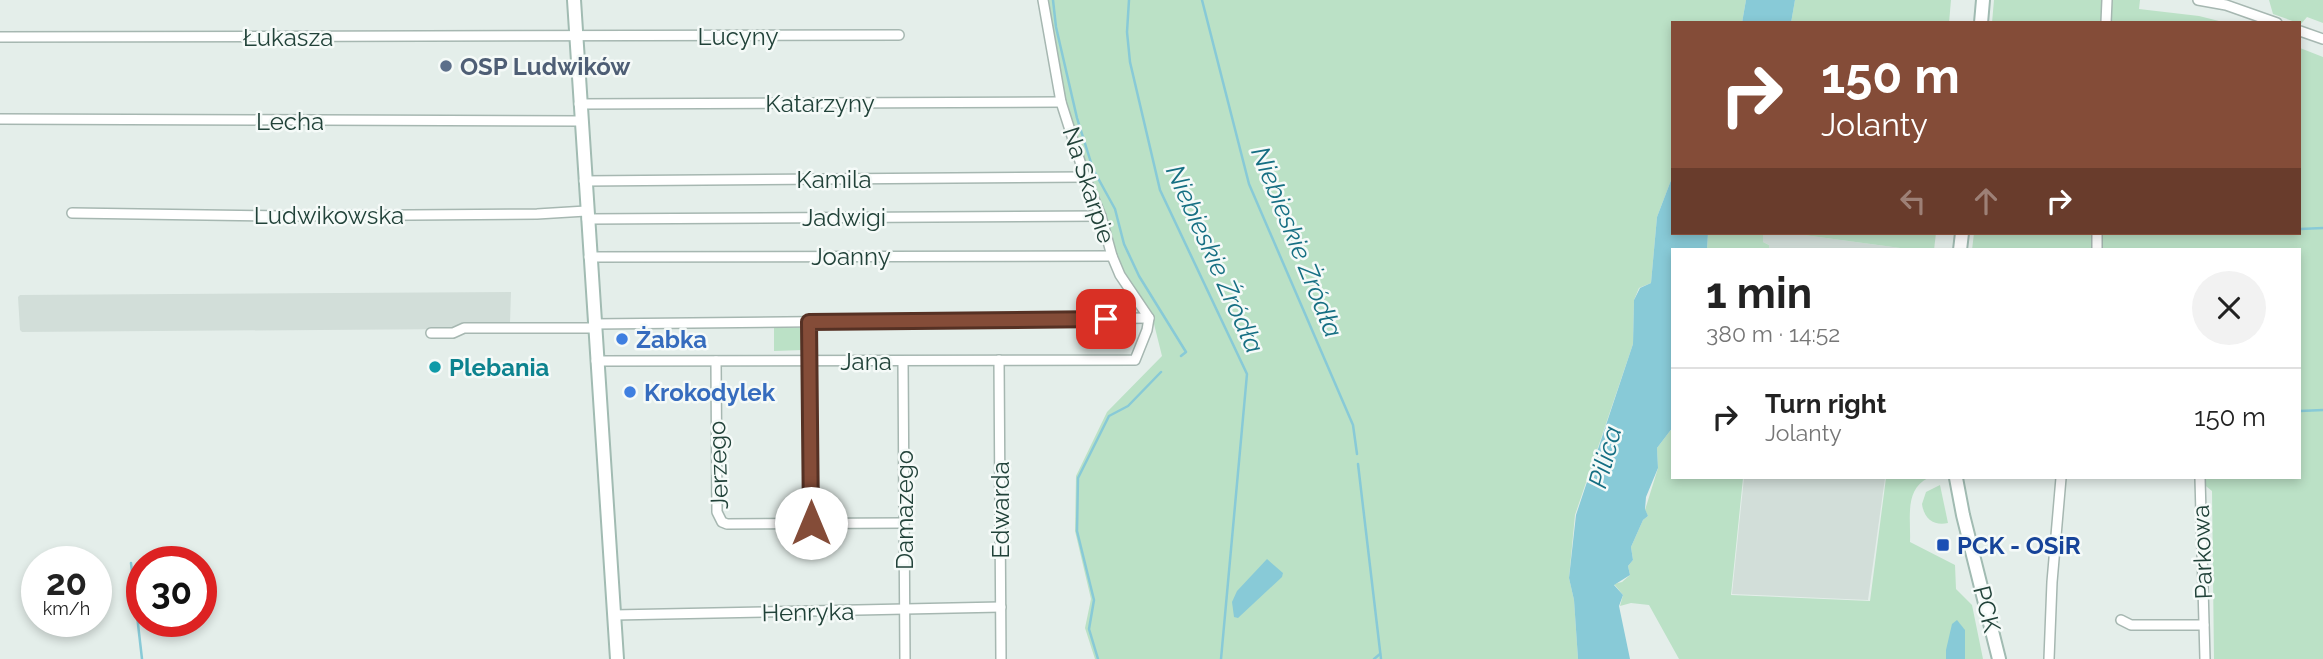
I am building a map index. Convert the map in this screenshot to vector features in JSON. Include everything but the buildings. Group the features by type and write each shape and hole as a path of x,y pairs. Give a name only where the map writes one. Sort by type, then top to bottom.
{"street":[{"path":"574,0 617,659"},
{"name":"Na Skarpie","path":"1043,0 1061,102 1084,177 1101,216 1120,275 1149,318"},
{"path":"1981,21 1983,0"},
{"path":"2106,21 2107,0"},
{"path":"2198,0 2227,5 2271,21"},
{"path":"2301,31 2323,39"},
{"name":"Lucyny","path":"576,36 899,35"},
{"name":"Łukasza","path":"0,37 576,36"},
{"name":"Katarzyny","path":"579,104 1061,102"},
{"name":"Lecha","path":"0,119 580,121"},
{"name":"Kamila","path":"584,181 1084,177"},
{"name":"Ludwikowska","path":"72,213 280,216 586,215"},
{"name":"Jadwigi","path":"586,215 1101,216"},
{"name":"Joanny","path":"589,257 1112,256"},
{"path":"431,333 453,333 464,328 1149,318"},
{"name":"Jana","path":"596,360 1135,360 1149,318"},
{"path":"809,322 811,523 903,523"},
{"name":"Jerzego","path":"716,360 717,512 722,522 811,523"},
{"name":"Edwarda","path":"999,360 1002,659"},
{"name":"Damazego","path":"903,361 905,659"},
{"name":"PCK","path":"1956,479 1999,659"},
{"path":"2049,659 2052,582 2062,479"},
{"name":"Parkowa","path":"2200,479 2205,659"},
{"name":"Henryka","path":"614,615 1001,607"},
{"name":"Parkowa","path":"2120,620 2131,625 2204,625"}],"shaded area":[{"path":"1763,235 1804,235 1900,248 1769,248 1769,245 1763,242"},
{"path":"511,292 510,323 463,323 453,329 22,332 18,297 20,295"},
{"path":"1744,479 1885,479 1868,600 1732,594"}],"green space":[{"path":"1046,0 1746,0 1742,21 1671,21 1671,180 1657,217 1651,283 1639,288 1634,300 1633,344 1575,515 1569,578 1574,600 1578,659 1095,659 1085,628 1091,599 1075,531 1076,476 1107,412 1162,356 1152,316 1122,274 1063,98"},
{"path":"1795,0 1951,0 1949,21 1791,21"},
{"path":"1994,0 2140,0 2139,9 2219,21 1992,21"},
{"path":"2269,0 2323,0 2323,23 2307,17 2301,24 2301,21 2273,14"},
{"path":"2301,48 2323,57 2323,659 2214,659 2212,491 2197,479 2301,479 2301,248 1972,248 1974,235 2301,235"},
{"path":"1708,235 1763,235 1763,242 1769,245 1769,248 1707,248"},
{"path":"1804,235 1936,235 1934,248 1900,248"},
{"path":"774,328 803,328 803,350 774,351"},
{"path":"1671,430 1671,479 1743,479 1731,595 1870,601 1886,479 1926,479 1920,483 1912,497 1910,542 1955,565 1956,589 1972,605 1983,659 1965,659 1946,650 1946,659 1679,659 1649,605 1631,603 1620,606 1623,595 1614,584 1622,582 1630,575 1628,566 1633,560 1631,547 1643,520 1648,516 1645,510 1658,468 1657,448"},
{"path":"1940,485 1948,523 1930,520 1922,504 1926,492"}],"water":[{"path":"1746,0 1795,0 1791,21 1742,21"},
{"name":"Pilica","path":"1671,180 1671,235 1708,235 1707,248 1671,248 1671,430 1657,448 1658,468 1646,497 1645,509 1648,516 1643,520 1631,547 1633,560 1628,566 1630,575 1614,585 1623,595 1619,606 1630,659 1578,659 1574,600 1569,578 1576,515 1633,344 1634,300 1640,288 1651,283 1657,217"},
{"path":"1267,559 1283,573 1282,577 1238,618 1234,617 1232,602 1237,591"},
{"path":"1957,620 1965,630 1965,659 1946,659 1952,624"}],"waterway":[{"path":"1053,0 1056,27 1077,118 1093,169 1115,209 1124,244 1139,276 1186,352 1181,356"},
{"name":"Niebieskie Źródła","path":"1129,0 1127,32 1130,62 1160,190 1247,374 1221,659"},
{"name":"Niebieskie Żródła","path":"1202,0 1249,184 1353,425 1357,454"},
{"path":"2301,229 2323,228"},
{"path":"1098,659 1089,629 1094,600 1077,531 1078,478 1109,416 1128,406 1161,372"},
{"path":"2301,411 2323,410"},
{"name":"Niebieskie Żródła","path":"1358,464 1381,659"},
{"path":"139,637 142,659"},
{"name":"Niebieskie Żródła","path":"1374,659 1380,654"}],"place":[{"name":"OSP Ludwików","path":"446,66"},
{"name":"Żabka","path":"622,339"},
{"name":"Plebania","path":"435,367"},
{"name":"Krokodylek","path":"630,392"},
{"name":"PCK - OSiR","path":"1943,545"}],"route":[{"path":"811,523 809,322 1106,319"}]}
